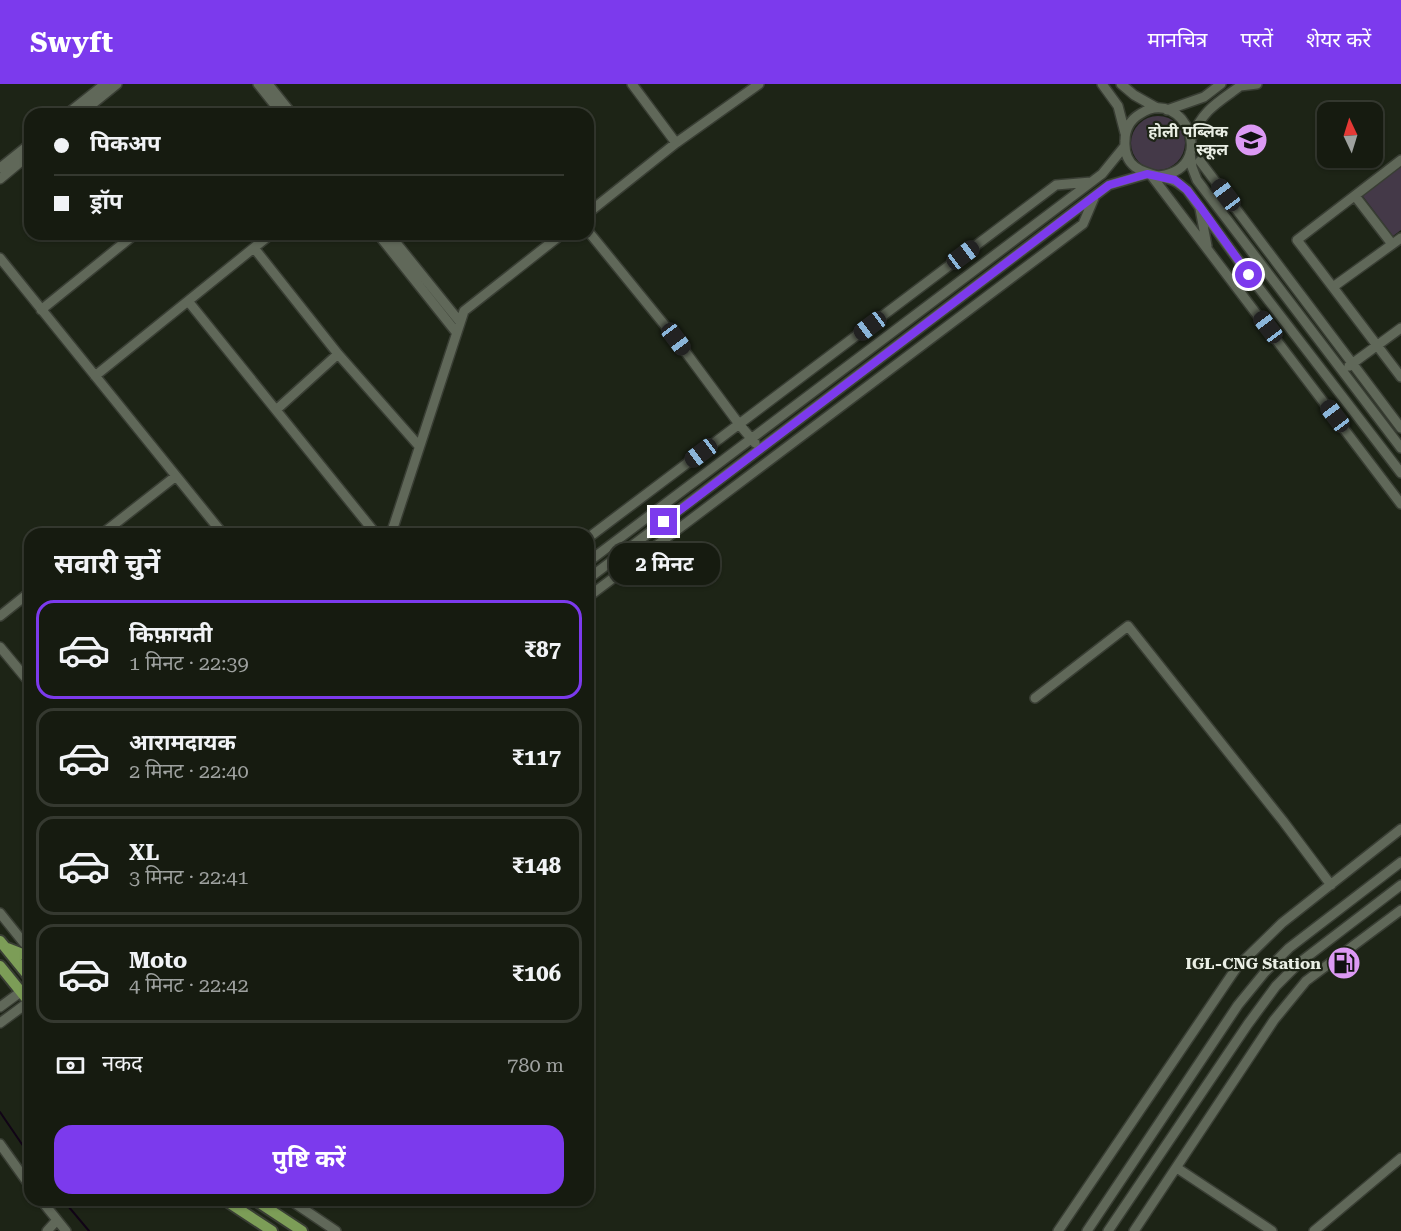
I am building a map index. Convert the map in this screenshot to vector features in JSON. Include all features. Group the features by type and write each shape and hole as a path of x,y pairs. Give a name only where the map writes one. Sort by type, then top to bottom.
{"main road":[{"path":"2,944 24,954"},
{"path":"2,944 24,971"},
{"path":"0,966 24,986"},
{"path":"234,1206 272,1231"},
{"path":"264,1206 302,1231"}],"street":[{"path":"75,108 105,84"},
{"path":"87,108 117,84"},
{"path":"258,84 282,108"},
{"path":"268,84 284,108"},
{"path":"632,84 676,144"},
{"path":"594,208 676,144 759,84"},
{"path":"1102,84 1118,106 1128,159 1139,171 1175,180 1187,190 1249,275 1401,473"},
{"path":"1121,84 1134,95 1157,108 1177,114 1185,122 1192,138"},
{"path":"1257,84 1241,85 1211,107 1199,120 1192,138 1190,153 1197,180 1401,448"},
{"path":"1167,110 1204,97 1220,85"},
{"path":"1125,134 1129,125 1140,113 1157,108"},
{"path":"594,557 1092,182 1102,174 1124,147"},
{"path":"0,168 24,149"},
{"path":"594,574 1109,185 1174,172 1185,164 1190,153"},
{"path":"0,179 24,159"},
{"path":"1401,160 1297,240 1401,377"},
{"path":"1200,161 1401,428"},
{"path":"1151,175 1401,504"},
{"path":"594,533 1056,185 1092,182"},
{"path":"594,592 1083,224 1095,195"},
{"path":"1355,196 1392,244"},
{"path":"1199,206 1208,248"},
{"path":"1218,208 1239,212"},
{"path":"594,238 676,339 760,449"},
{"path":"1333,287 1401,238"},
{"path":"42,310 128,240"},
{"path":"95,376 263,240"},
{"path":"383,240 456,332"},
{"path":"394,240 460,322"},
{"path":"393,528 464,311 554,240"},
{"path":"254,248 338,354 419,446"},
{"path":"0,258 218,528"},
{"path":"188,301 371,528"},
{"path":"1343,371 1401,328"},
{"path":"276,410 338,354"},
{"path":"110,528 176,476"},
{"path":"0,616 24,597"},
{"path":"1035,698 1128,626 1264,797 1330,885"},
{"path":"0,647 24,676"},
{"path":"1058,1231 1237,967 1282,923 1401,829"},
{"path":"1087,1231 1238,1005 1265,972 1289,948 1401,862"},
{"path":"1108,1231 1276,986 1299,963 1401,885"},
{"path":"1134,1231 1274,1020 1306,981 1401,910"},
{"path":"0,913 24,943"},
{"path":"0,1007 24,989"},
{"path":"0,1023 24,1006"},
{"path":"0,1144 24,1178"},
{"path":"1314,1231 1401,1158"},
{"path":"1177,1168 1272,1231"},
{"path":"46,1206 66,1231"},
{"path":"299,1206 336,1231"},
{"path":"47,1231 57,1220"}],"shaded area":[{"path":"1153,116 1163,116 1173,120 1181,128 1185,143 1181,158 1173,166 1163,170 1153,170 1143,166 1135,158 1131,148 1131,138 1135,128 1143,120"},
{"path":"1401,166 1401,230 1393,236 1362,195"}],"waterway":[{"path":"0,1112 24,1147"},
{"path":"68,1206 89,1231"}],"place":[{"name":"होली पब्लिक स्कूल","path":"1251,140"},
{"name":"IGL-CNG Station","path":"1344,963"}],"route":[{"path":"664,522 1109,185 1147,174 1175,180 1187,190 1249,275"}]}
